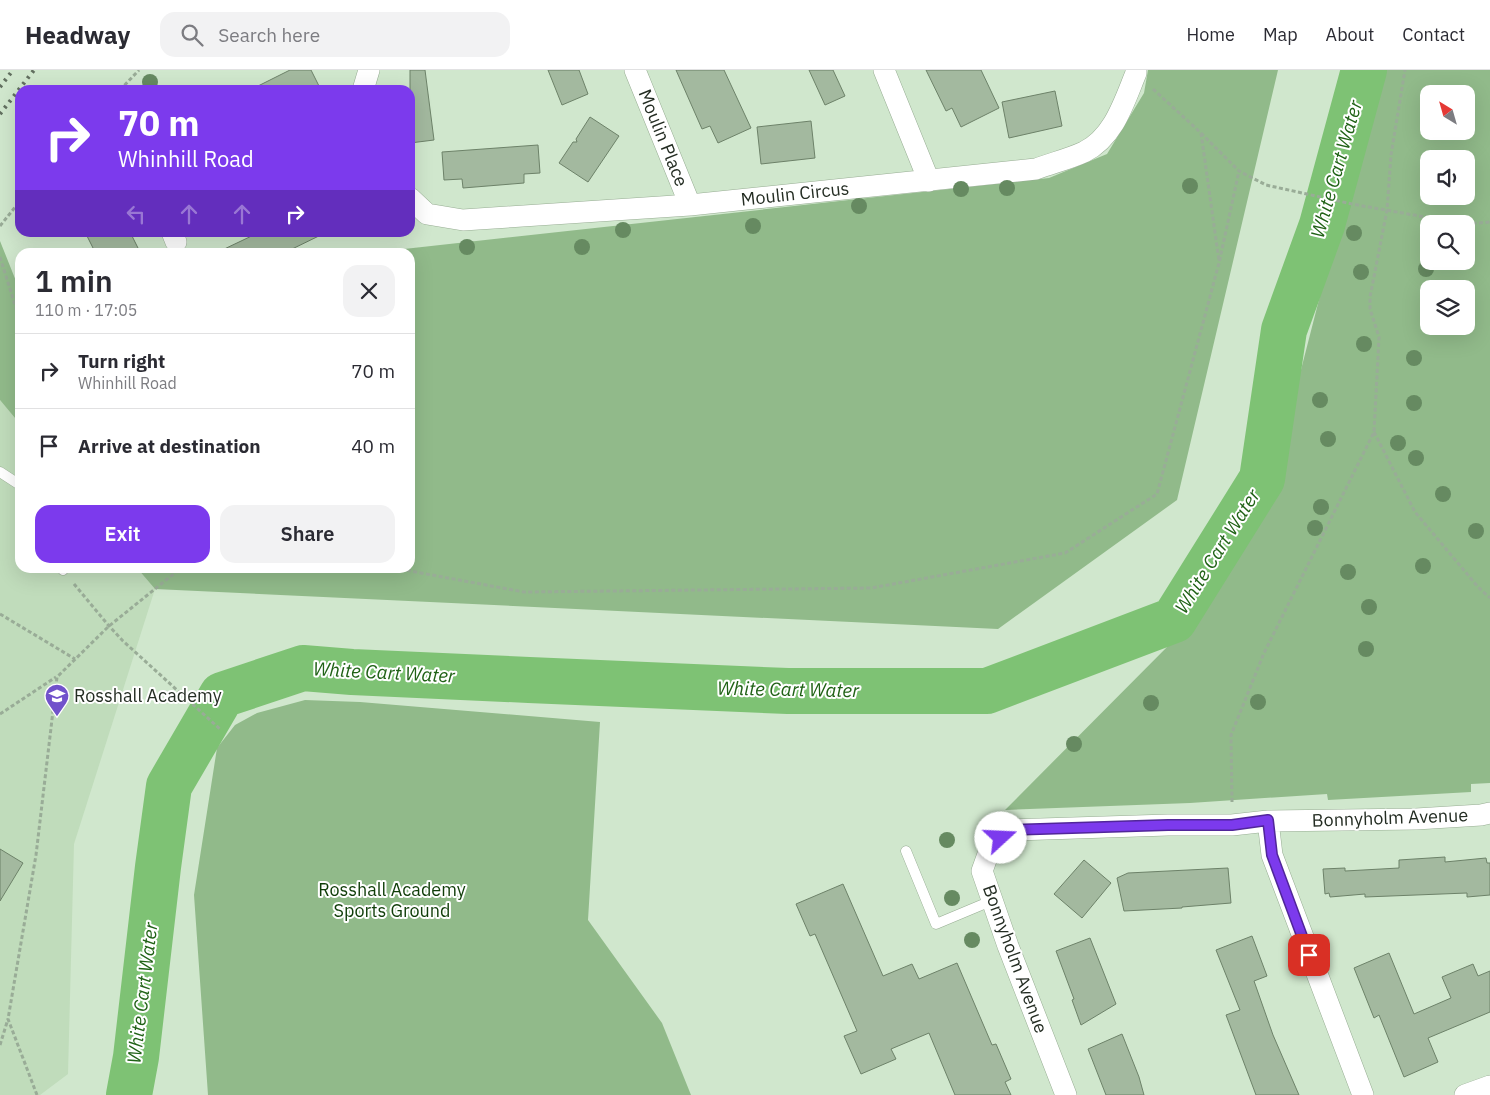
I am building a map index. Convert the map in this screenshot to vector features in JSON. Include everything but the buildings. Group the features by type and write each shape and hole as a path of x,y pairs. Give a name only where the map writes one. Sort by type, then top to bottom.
{"street":[{"path":"364,85 369,70"},
{"name":"Moulin Place","path":"635,70 690,205"},
{"path":"884,70 929,181"},
{"name":"Moulin Circus","path":"415,203 427,214 463,220 690,205 1036,169 1084,152 1103,139 1116,120 1136,72"},
{"name":"Bonnyholm Avenue","path":"1066,1095 991,901 982,872 991,846 1012,830 1232,825 1268,820 1416,819 1490,813"},
{"path":"1268,820 1272,855 1362,1095"},
{"path":"1465,1095 1490,1086"}],"lane":[{"path":"0,472 15,482"},
{"path":"906,851 936,924 991,901"}],"path":[{"path":"125,85 139,70"},
{"path":"1232,825 1231,735 1264,653 1374,432 1380,337 1370,309 1370,297 1387,210 1392,155 1405,70"},
{"path":"1136,72 1239,171 1266,185 1352,204 1420,216"},
{"path":"1201,133 1220,263"},
{"path":"415,572 524,592 871,588 1065,554 1157,494 1220,263 1239,171"},
{"path":"0,226 15,207"},
{"path":"1475,223 1490,222"},
{"path":"0,257 15,305"},
{"path":"1374,432 1415,512 1478,587 1490,598"},
{"path":"65,573 123,641 221,730"},
{"path":"0,714 56,677 109,626 175,573"},
{"path":"0,614 75,659"},
{"path":"0,1045 8,1019 36,855 56,677"},
{"path":"8,1019 36,1095"}],"shaded area":[{"name":"Rosshall Academy","path":"0,400 15,418 15,573 141,573 155,589 74,844 68,1074 40,1095 0,1095"}],"green space":[{"path":"1148,70 1278,70 1177,500 998,629 155,589 141,573 415,573 415,248 413,248 1049,178 1107,154 1144,93"},
{"path":"1378,70 1490,70 1490,783 1471,784 1471,792 1328,800 1327,794 1190,803 1005,810 1171,643 1275,471"},
{"path":"0,241 15,278 15,418 0,400"},
{"name":"Rosshall Academy Sports Ground","path":"305,700 360,702 600,722 588,920 662,1023 691,1095 208,1095 194,895 217,748 235,725 257,713"}],"waterway":[{"name":"White Cart Water","path":"129,1095 136,1057 169,786 222,695 303,668 352,672 788,691 987,691 1174,620 1262,479 1284,330 1322,225 1364,70"}],"railway":[{"path":"0,87 13,70"},
{"path":"22,85 34,70"},
{"path":"0,114 15,95"}],"place":[{"name":"Rosshall Academy","path":"57,717"}],"route":[{"path":"1001,838 1012,830 1232,825 1268,820 1272,855 1309,955"}]}
